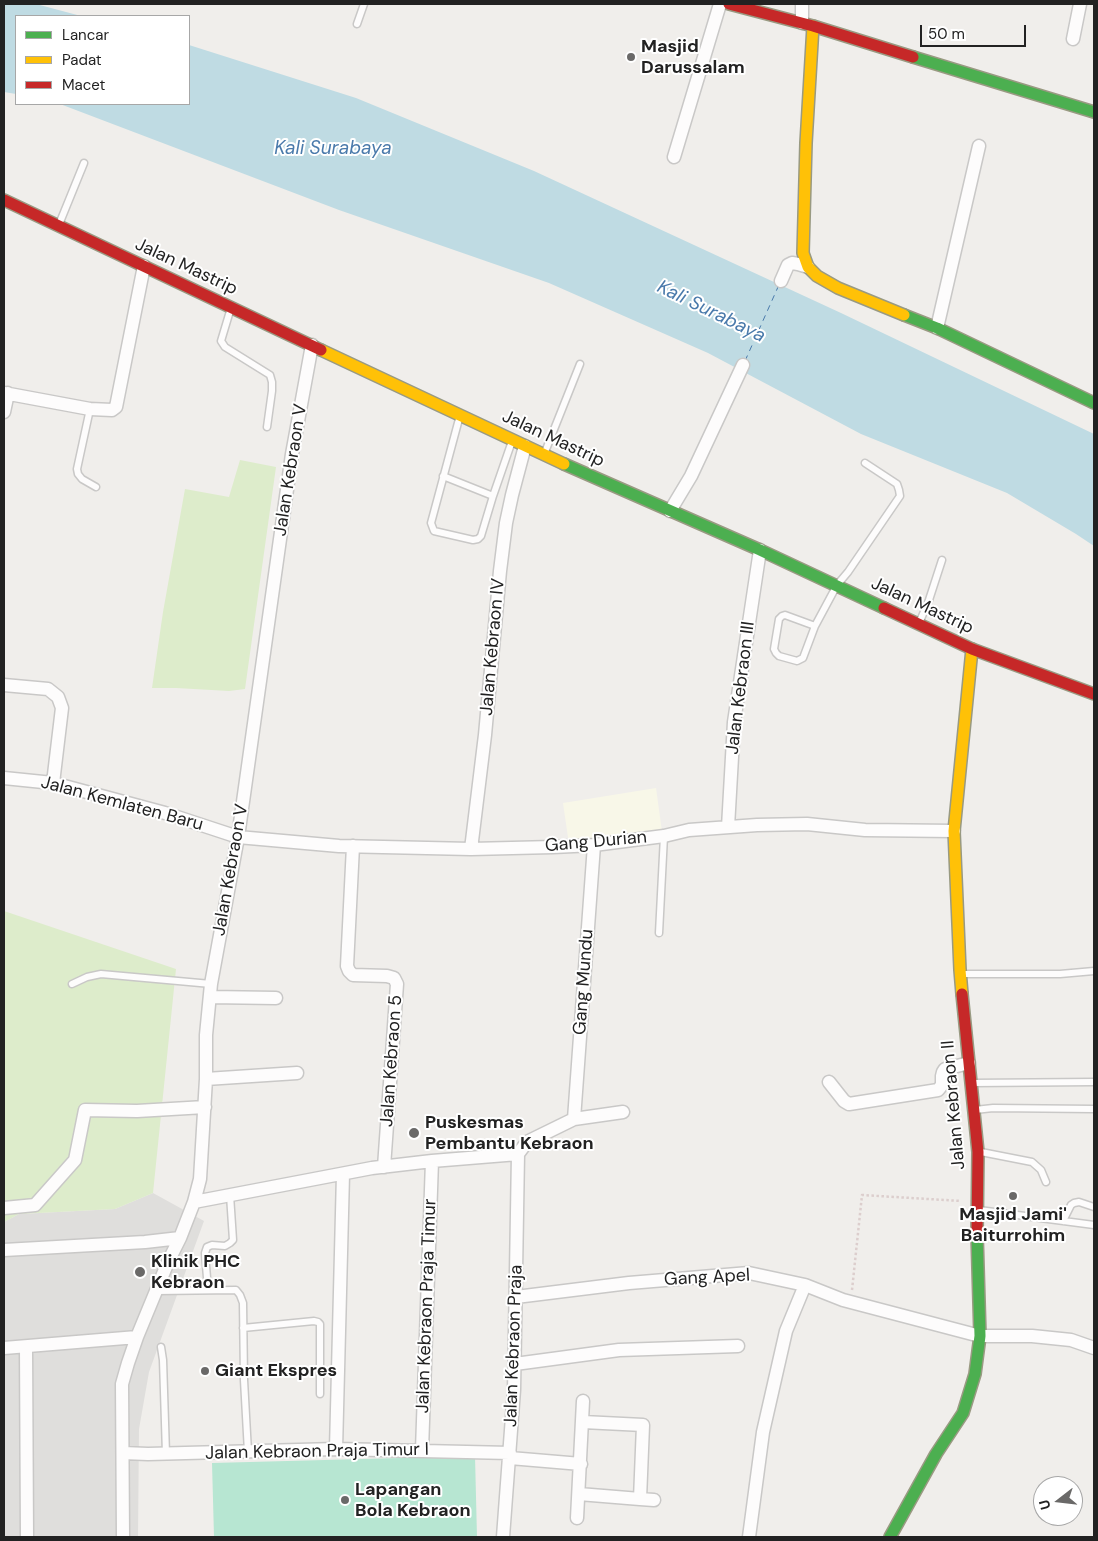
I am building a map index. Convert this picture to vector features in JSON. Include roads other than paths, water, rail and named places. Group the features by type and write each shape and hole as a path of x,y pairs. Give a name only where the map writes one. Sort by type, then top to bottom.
{"main road":[{"path":"729,4 807,24 1094,112"},
{"path":"807,24 804,253 808,267 817,276 838,288 937,328 1094,403"},
{"name":"Jalan Mastrip","path":"4,200 544,455 760,550 972,649 1092,693"},
{"name":"Jalan Kebraon II","path":"890,1537 936,1454 963,1413 976,1374 980,1336 977,1206 978,1152 960,974 954,831 972,649"}],"street":[{"path":"674,157 720,4"},
{"path":"802,4 807,24"},
{"path":"1073,39 1080,4"},
{"path":"937,328 979,146"},
{"path":"781,282 788,265 792,263 808,267"},
{"path":"4,412 6,393 90,409 112,410 116,407 144,266"},
{"name":"Jalan Kebraon V","path":"123,1537 122,1384 137,1337 180,1238 194,1202 200,1179 205,1107 206,1035 211,991 238,837 292,454 312,346"},
{"path":"670,511 695,468 743,365"},
{"name":"Jalan Kebraon IV","path":"471,849 485,734 506,524 525,446"},
{"name":"Jalan Kebraon III","path":"728,827 734,722 760,550"},
{"path":"1092,693 1094,679"},
{"path":"4,685 48,689 58,697 62,708 53,783"},
{"name":"Jalan Kemlaten Baru","path":"4,778 53,783 165,813 238,837"},
{"name":"Gang Durian","path":"238,837 353,846 471,849 594,845 664,836 689,830 807,824 865,830 954,831"},
{"name":"Gang Mundu","path":"574,1120 594,845"},
{"name":"Jalan Kebraon 5","path":"353,846 346,966 353,974 387,976 394,978 397,984 384,1167"},
{"path":"211,991 276,998"},
{"path":"829,1082 844,1101 850,1104 938,1090 942,1085 942,1076 945,1070 969,1064"},
{"path":"206,1079 297,1072"},
{"path":"4,1208 35,1205 76,1160 85,1110 137,1111 205,1107"},
{"path":"194,1202 384,1167 518,1154 527,1142 574,1120 623,1112"},
{"name":"Jalan Kebraon Praja","path":"503,1537 515,1364 518,1154"},
{"name":"Jalan Kebraon Praja Timur","path":"422,1450 432,1161"},
{"path":"336,1449 343,1174"},
{"path":"4,1250 180,1238"},
{"name":"Gang Apel","path":"516,1297 749,1273 805,1285 850,1302 980,1336 1032,1336 1071,1340 1094,1348"},
{"path":"749,1537 765,1423 786,1332 805,1285"},
{"path":"4,1348 137,1337"},
{"path":"515,1364 619,1350 738,1346"},
{"path":"26,1347 27,1537"},
{"path":"577,1518 583,1401"},
{"path":"583,1422 643,1425 640,1499"},
{"name":"Jalan Kebraon Praja Timur I","path":"123,1454 336,1449 422,1450 510,1456 581,1464"},
{"path":"579,1494 654,1500"}],"lane":[{"path":"357,24 364,4"},
{"path":"58,226 84,163"},
{"path":"231,307 221,341 225,347 270,376 272,391 267,427"},
{"path":"544,455 580,364"},
{"path":"90,409 77,469 82,479 96,487"},
{"path":"460,415 431,524 434,532 473,540 481,536 512,440"},
{"path":"815,626 782,616 779,619 774,649 776,653 779,656 797,661 803,658 815,626 837,585 900,496 897,484 865,463"},
{"path":"443,476 493,496"},
{"path":"918,624 929,600 942,560"},
{"path":"659,932 664,836"},
{"path":"960,974 1060,974 1094,971"},
{"path":"72,984 87,977 101,974 211,991"},
{"path":"971,1083 1094,1082"},
{"path":"974,1110 993,1108 1094,1109"},
{"path":"978,1152 1032,1162 1041,1170 1046,1182"},
{"path":"208,1290 205,1253 207,1247 212,1245 225,1246 233,1240 230,1195"},
{"path":"1063,1221 1071,1205 1074,1203 1079,1202 1094,1207"},
{"path":"977,1206 1094,1225"},
{"path":"156,1291 236,1290 240,1295 243,1303 244,1380 248,1452"},
{"path":"243,1328 318,1322 320,1324 320,1394"},
{"path":"161,1347 166,1454"}],"water":[{"path":"4,4 36,4 77,15 15,15 15,94 4,92"},
{"name":"Kali Surabaya","path":"190,45 356,98 534,171 841,313 1094,434 1094,546 1007,493 861,434 708,353 549,283 339,210 63,105 190,105"}],"place":[{"name":"Masjid Darussalam","path":"631,57"},
{"name":"Puskesmas Pembantu Kebraon","path":"414,1133"},
{"name":"Masjid Jami' Baiturrohim","path":"1013,1196"},
{"name":"Klinik PHC Kebraon","path":"140,1272"},
{"name":"Giant Ekspres","path":"205,1371"},
{"name":"Lapangan Bola Kebraon","path":"345,1500"}]}
